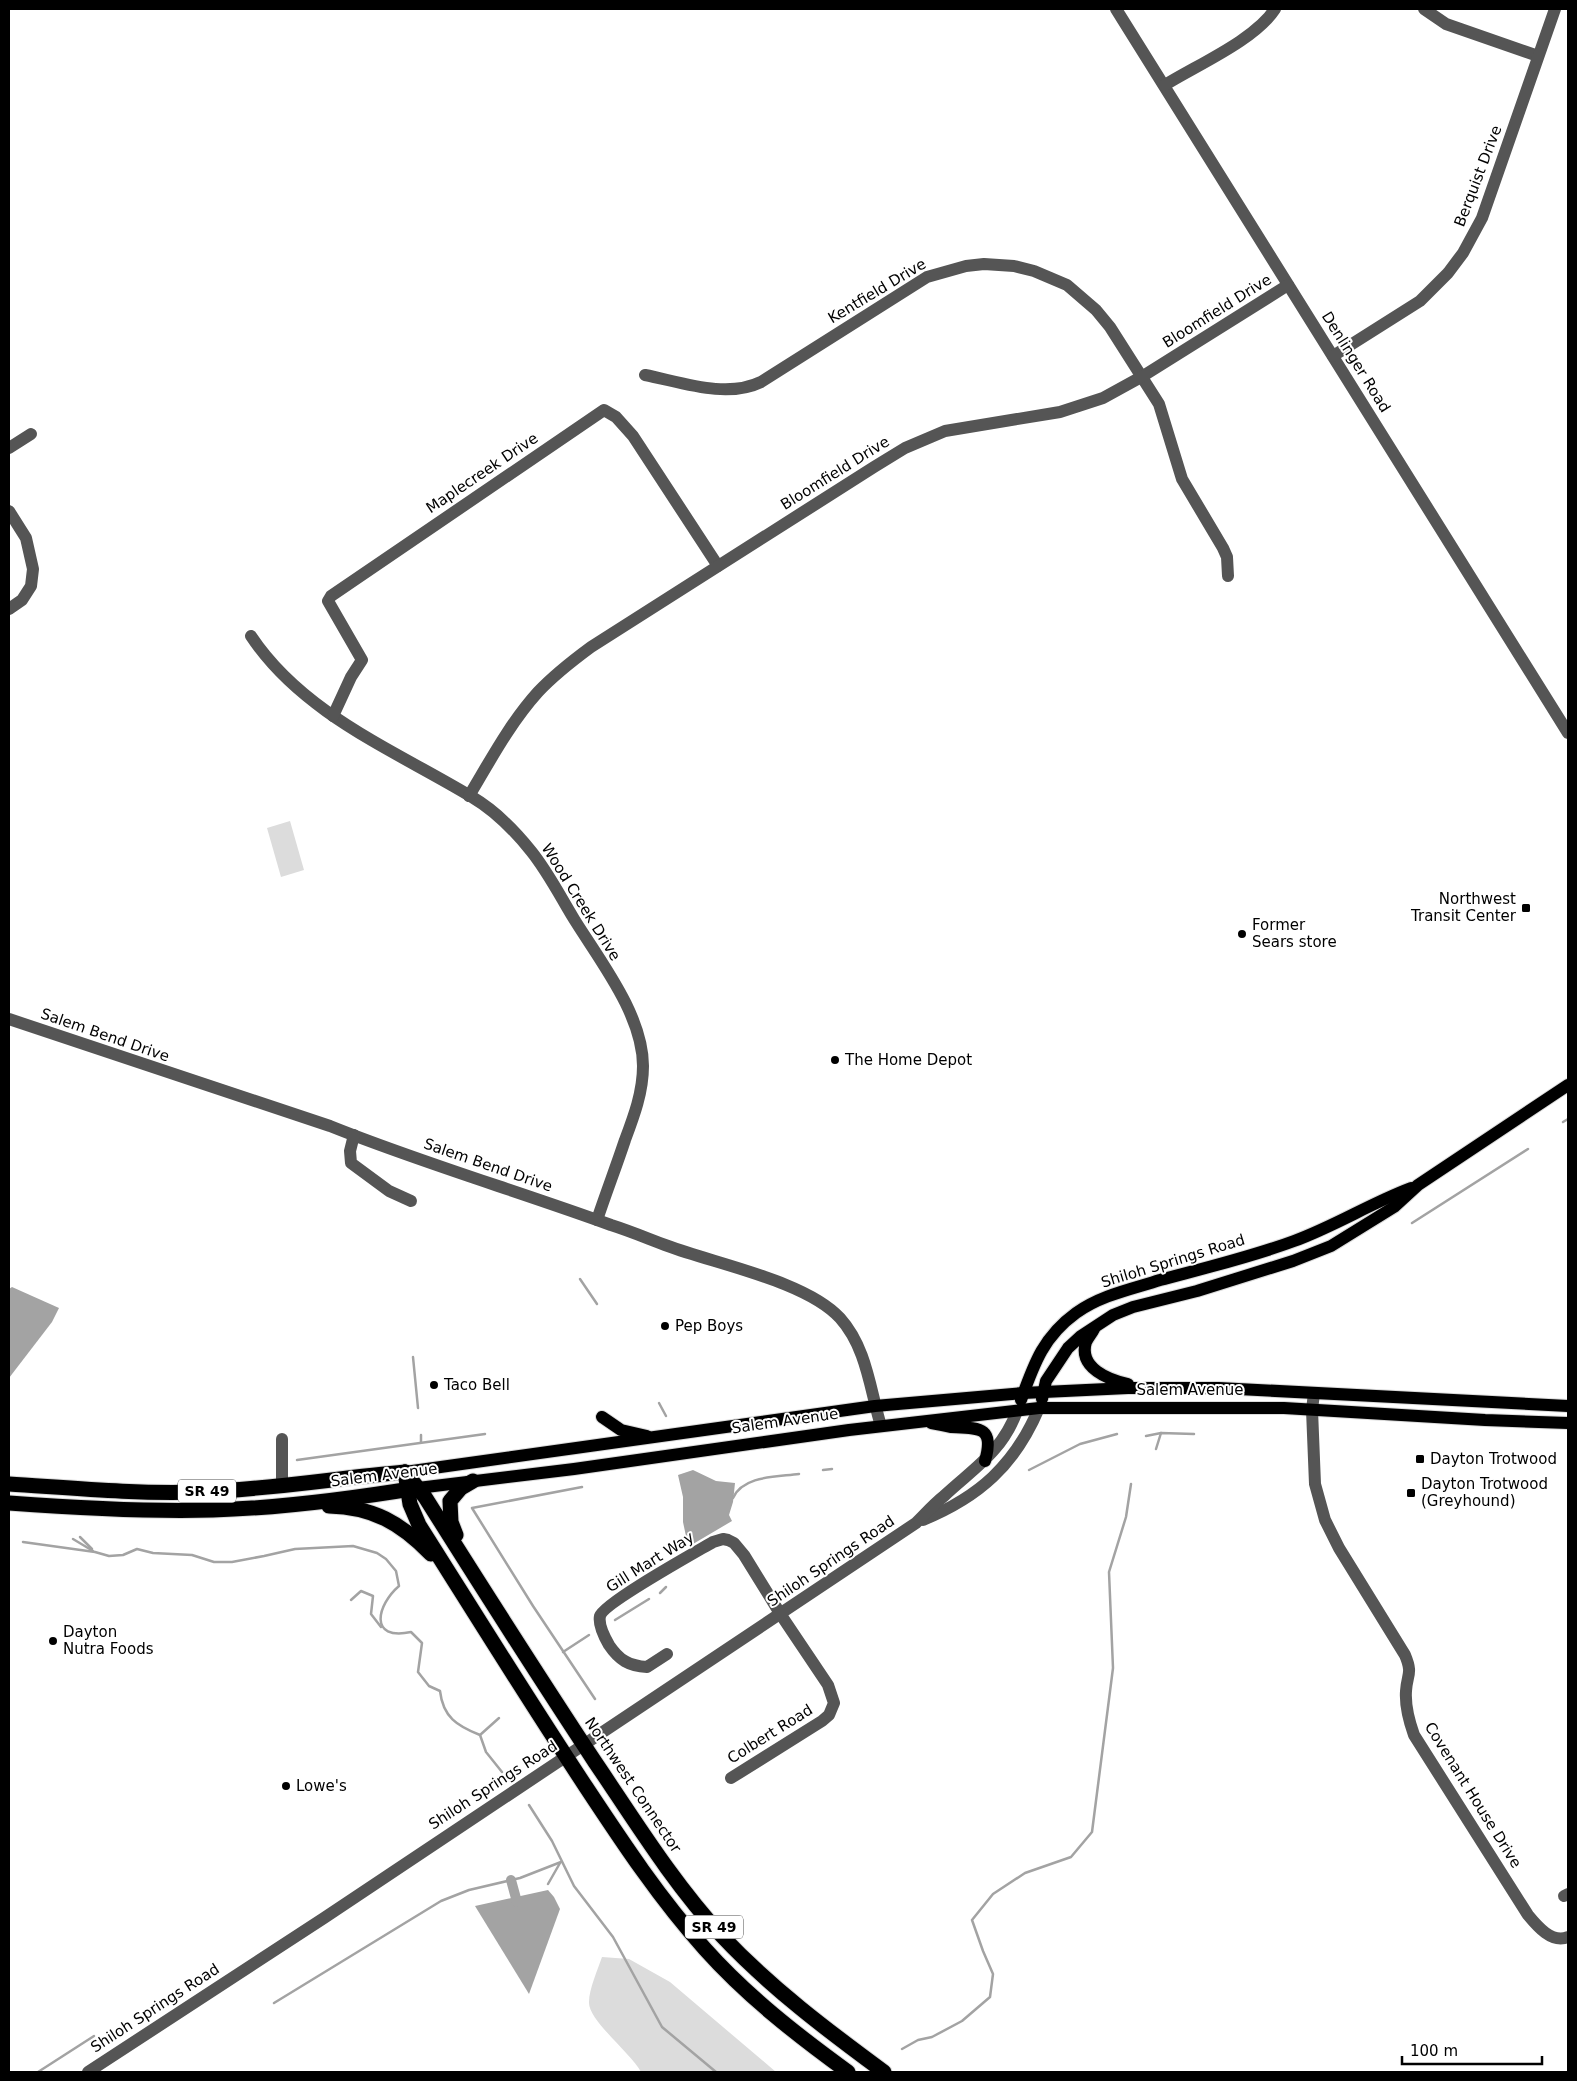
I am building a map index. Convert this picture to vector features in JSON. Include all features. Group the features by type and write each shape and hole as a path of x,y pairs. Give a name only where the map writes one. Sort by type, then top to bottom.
{"highway":[{"path":"405,1472 413,1488 410,1504 419,1525 450,1573"},
{"name":"Salem Avenue","path":"9,1484 198,1492 282,1486 405,1472"},
{"path":"462,1556 451,1522 450,1502 461,1488 473,1481"},
{"name":"Salem Avenue","path":"9,1501 135,1510 214,1510 275,1506 413,1488"},
{"name":"Northwest Connector","path":"413,1488 462,1556 659,1857 721,1934 788,2000 884,2072"},
{"path":"9,1501 19,1495 70,1498 139,1491"},
{"name":"SR 49","path":"275,1506 360,1508 377,1514 402,1528 450,1573 566,1756 642,1870 705,1949 761,2004 848,2072"}],"main road":[{"name":"Shiloh Springs Road","path":"1039,1408 1046,1381 1068,1348 1113,1315 1133,1307 1228,1282 1293,1261 1331,1246 1394,1207 1418,1185 1568,1085"},
{"name":"Shiloh Springs Road","path":"1017,1411 1038,1355 1048,1340 1074,1314 1090,1304 1126,1290 1295,1240 1384,1198 1418,1185"},
{"path":"1097,1325 1086,1346 1088,1360 1093,1369 1101,1376 1118,1382 1150,1388"},
{"name":"Salem Avenue","path":"405,1472 875,1406 1023,1393 1150,1388 1219,1388 1568,1406"},
{"path":"1218,1407 1263,1397 1287,1398 1314,1393"},
{"name":"Salem Avenue","path":"413,1488 921,1421 1039,1408 1218,1407 1551,1422 1568,1421"},
{"path":"602,1417 621,1430 654,1438"},
{"path":"921,1421 949,1427 972,1427 982,1430 986,1435 989,1447 985,1461"}],"street":[{"name":"Denlinger Road","path":"1116,9 1568,733"},
{"path":"1165,85 1255,30 1275,9"},
{"path":"1424,9 1446,24 1538,56"},
{"name":"Berquist Drive","path":"1333,356 1420,301 1448,273 1463,253 1482,218 1555,9"},
{"name":"Kentfield Drive","path":"645,375 720,390 732,391 754,386 927,277 966,266 984,264 1014,266 1034,271 1067,285 1096,310 1110,327 1142,376 1164,416 1177,467 1182,479 1227,556 1228,576"},
{"name":"Bloomfield Drive","path":"469,796 508,732 551,679 591,647 874,467 905,448 928,437 973,425 1076,408 1118,391 1288,285"},
{"name":"Maplecreek Drive","path":"333,716 351,677 362,660 328,601 331,596 604,410 616,417 633,436 718,566"},
{"path":"9,448 31,434"},
{"path":"9,511 26,538 33,569 31,586 22,600 9,609"},
{"name":"Wood Creek Drive","path":"251,636 288,682 333,716 469,796 505,824 538,861 613,982 630,1012 638,1033 643,1064 641,1092 597,1220"},
{"name":"Salem Bend Drive","path":"9,1019 330,1126 668,1246 793,1288 814,1298 840,1317 856,1340 882,1426"},
{"path":"354,1135 350,1151 351,1163 389,1191 411,1201"},
{"name":"Covenant House Drive","path":"1314,1393 1312,1410 1314,1467 1319,1502 1332,1537 1405,1655 1410,1675 1406,1689 1407,1707 1414,1735 1528,1915 1536,1924 1552,1936 1559,1939 1568,1936"},
{"name":"Shiloh Springs Road","path":"916,1523 950,1509 986,1484 1018,1450 1039,1408"},
{"name":"Shiloh Springs Road","path":"88,2072 781,1615 916,1523 996,1449 1011,1427 1017,1411"},
{"path":"282,1439 282,1486"},
{"name":"Gill Mart Way","path":"667,1654 647,1667 626,1664 614,1653 606,1640 601,1629 600,1616 620,1598 713,1542 723,1539 737,1546 781,1615"},
{"name":"Colbert Road","path":"731,1778 822,1721 832,1709 834,1698 828,1685 781,1615"}],"shaded area":[{"path":"290,821 304,870 281,877 267,828"},
{"path":"12,1287 59,1308 52,1322 9,1378 9,1289"},
{"path":"693,1470 716,1481 735,1483 733,1502 729,1515 732,1521 693,1544 687,1541 683,1522 683,1497 678,1475"},
{"path":"548,1890 560,1909 529,1994 475,1906"},
{"path":"602,1957 629,1959 670,1982 776,2072 641,2072 602,2027 591,2009 589,2002 590,1991"}],"waterway":[{"path":"1563,1122 1568,1119"},
{"path":"1412,1223 1528,1149"},
{"path":"580,1279 597,1304"},
{"path":"413,1357 418,1408"},
{"path":"659,1403 666,1416"},
{"path":"1146,1436 1161,1433 1194,1434"},
{"path":"1156,1449 1161,1433"},
{"path":"297,1460 485,1434"},
{"path":"1029,1470 1080,1444 1117,1434"},
{"path":"421,1435 421,1442"},
{"path":"823,1470 832,1469"},
{"path":"733,1498 738,1490 753,1481 762,1478 799,1474"},
{"path":"902,2049 918,2040 932,2037 962,2021 990,1997 993,1974 972,1920 993,1894 1025,1873 1071,1857 1092,1832 1113,1668 1109,1572 1126,1517 1131,1484"},
{"path":"582,1487 472,1508 533,1606 595,1699"},
{"path":"80,1537 92,1549"},
{"path":"73,1539 93,1551"},
{"path":"23,1542 95,1552 109,1556 123,1555 137,1549 153,1553 192,1555 214,1562 232,1562 295,1549 353,1546 377,1553 386,1559 396,1571 399,1586 391,1594 382,1611 381,1620 383,1626 388,1631 397,1633 411,1632 422,1643 418,1672 429,1686 440,1691 444,1708 452,1719 464,1728 480,1735 486,1752 502,1772"},
{"path":"660,1593 666,1587"},
{"path":"351,1600 361,1591 373,1596 371,1614 381,1627"},
{"path":"615,1620 649,1599"},
{"path":"563,1652 589,1635"},
{"path":"480,1735 499,1718"},
{"path":"529,1805 552,1841 574,1886 613,1937 662,2027 716,2072"},
{"path":"274,2003 441,1901 469,1890 520,1878 561,1862"},
{"path":"548,1884 560,1863"},
{"path":"511,1880 517,1902"},
{"path":"38,2072 94,2036"}],"place":[{"name":"Northwest Transit Center","path":"1526,908"},
{"name":"Former Sears store","path":"1242,934"},
{"name":"The Home Depot","path":"835,1060"},
{"name":"Pep Boys","path":"665,1326"},
{"name":"Taco Bell","path":"434,1385"},
{"name":"Dayton Trotwood","path":"1420,1459"},
{"name":"Dayton Trotwood (Greyhound)","path":"1411,1493"},
{"name":"Dayton Nutra Foods","path":"53,1641"},
{"name":"Lowe's","path":"286,1786"}]}
